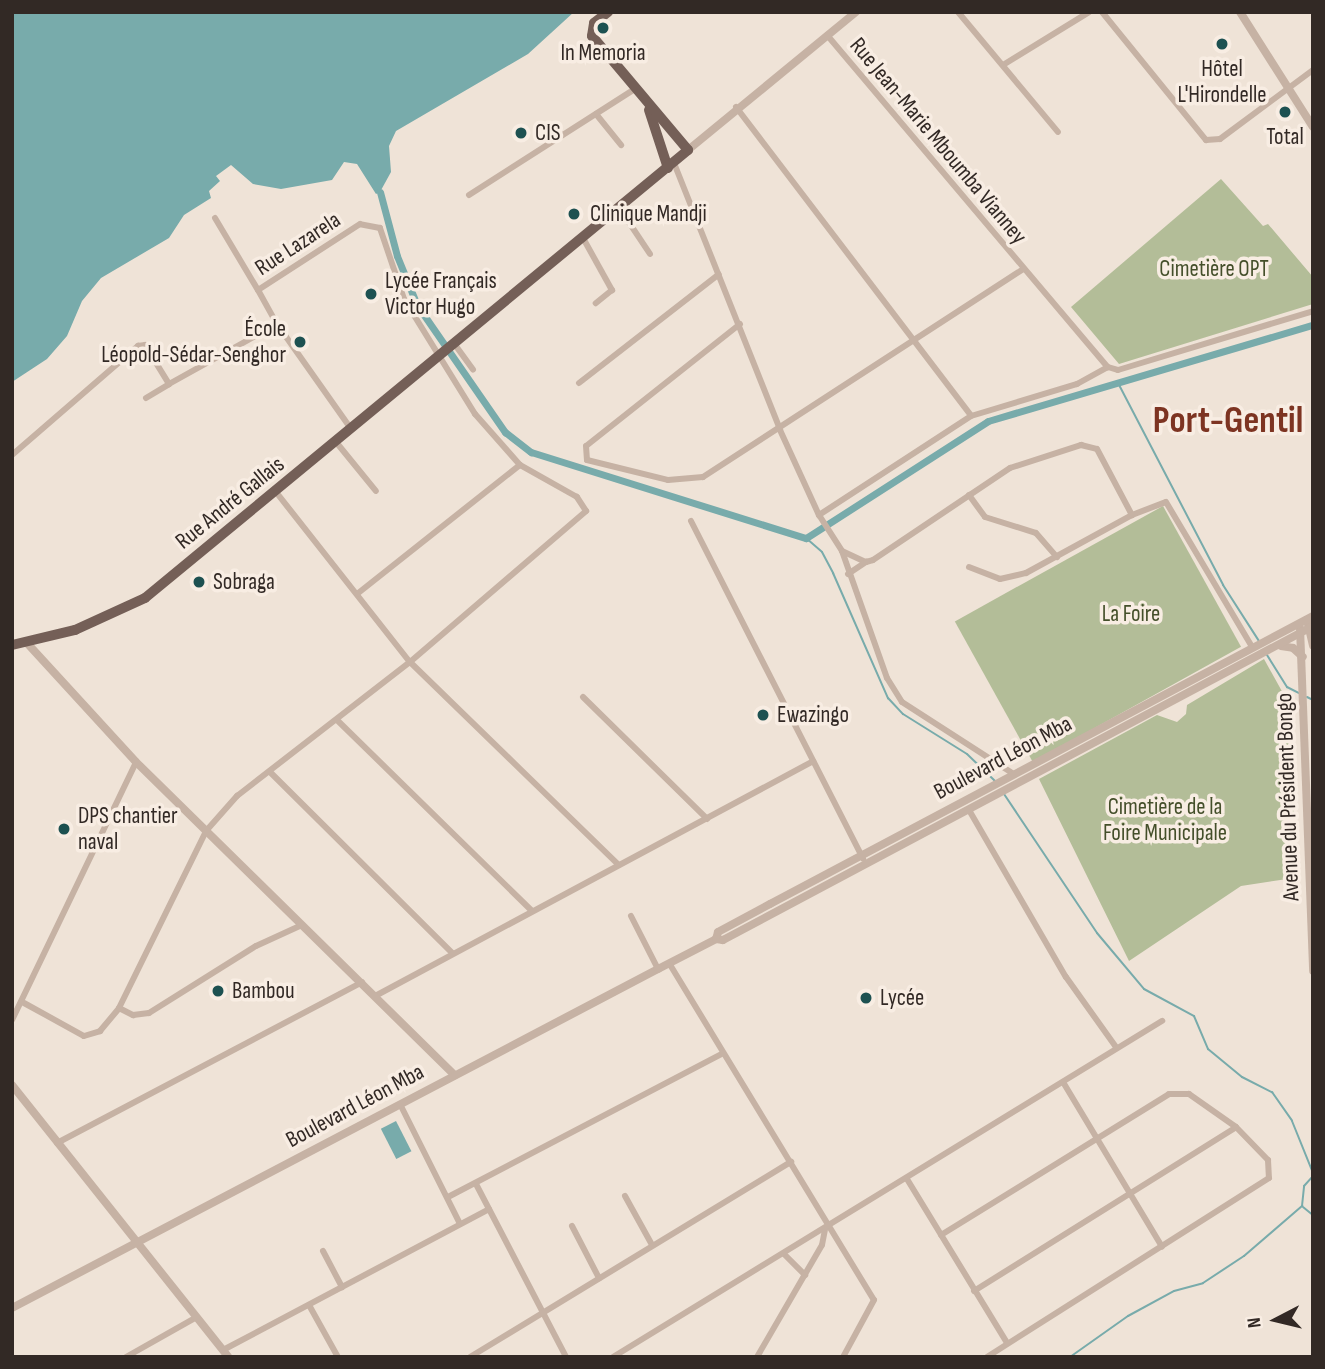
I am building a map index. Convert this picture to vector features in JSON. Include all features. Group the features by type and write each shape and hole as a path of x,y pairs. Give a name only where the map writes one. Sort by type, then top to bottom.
{"main road":[{"path":"608,12 594,23 592,36 648,106 688,150"},
{"path":"648,106 671,166"},
{"name":"Rue André Gallais","path":"12,645 27,643 129,608 275,492 438,354 620,209 688,150"}],"street":[{"path":"688,150 736,107 856,12"},
{"path":"958,12 1058,132"},
{"path":"1003,65 1089,12"},
{"path":"1101,12 1206,140 1220,139 1313,70"},
{"path":"1240,12 1313,127"},
{"name":"Rue Jean-Marie Mboumba Vianney","path":"827,35 1108,367"},
{"path":"469,195 635,89"},
{"path":"736,107 916,339 971,416"},
{"path":"596,114 621,145"},
{"path":"671,166 740,324 780,430 821,518 842,551 887,678 902,702 1012,773"},
{"path":"620,209 650,254"},
{"path":"215,218 258,290"},
{"name":"Rue Lazarela","path":"351,429 277,324 258,290 360,224 374,225 380,228 404,299 438,354"},
{"path":"583,238 612,290 596,303"},
{"path":"740,324 586,446 587,460 680,482 703,477 780,430 1023,269"},
{"path":"579,383 719,274"},
{"path":"821,518 971,416 1077,384 1108,367 1118,370 1313,310"},
{"path":"146,398 277,324"},
{"path":"452,343 473,370"},
{"path":"12,455 138,346 145,345 169,384"},
{"path":"24,1003 84,1036 100,1031 119,1008 206,831 237,796 410,662 586,511 577,497 520,465 475,414 438,354"},
{"path":"336,442 376,491"},
{"path":"848,574 1010,468 1086,445 1097,449 1132,515"},
{"path":"357,594 520,465"},
{"path":"275,492 410,662 619,865"},
{"path":"969,495 985,517 1036,533 1056,557"},
{"path":"970,567 1007,579 1056,557 1161,502 1170,506 1254,646"},
{"path":"691,521 866,865"},
{"path":"842,551 866,562"},
{"path":"1307,624 1313,645"},
{"name":"Boulevard Léon Mba","path":"716,939 718,932 1012,773 1254,646 1307,624"},
{"name":"Boulevard Léon Mba","path":"12,1307 658,969 716,939 723,940 866,865 1275,648 1307,624"},
{"name":"Avenue du Président Bongo","path":"1307,624 1303,657 1313,971"},
{"path":"27,643 136,762 377,995 455,1075"},
{"path":"1275,648 1293,648 1303,657"},
{"path":"583,697 707,819"},
{"path":"337,720 533,911"},
{"path":"377,995 813,761"},
{"path":"12,1020 24,1003 136,762"},
{"path":"270,772 452,953"},
{"path":"969,810 1066,977 1116,1048"},
{"path":"631,916 658,969"},
{"path":"119,1008 133,1015 149,1013 256,946 302,925"},
{"path":"670,963 791,1162 827,1228 874,1300 843,1357"},
{"path":"57,1143 362,982"},
{"path":"613,1357 1162,1021"},
{"path":"448,1197 723,1053"},
{"path":"1063,1082 1162,1247"},
{"path":"12,1085 225,1353 489,1209"},
{"path":"941,1235 1096,1137 1179,1092 1189,1094 1236,1127 1268,1160 1269,1178 987,1357"},
{"path":"400,1104 460,1224"},
{"path":"974,1291 1236,1127"},
{"path":"470,1357 791,1162"},
{"path":"907,1179 1007,1343"},
{"path":"476,1184 566,1357"},
{"path":"625,1196 652,1245"},
{"path":"572,1226 599,1278"},
{"path":"757,1357 824,1241 827,1228"},
{"path":"323,1251 342,1287"},
{"path":"784,1254 805,1275"},
{"path":"309,1305 338,1357"},
{"path":"126,1357 198,1317"}],"green space":[{"name":"Cimetière OPT","path":"1221,179 1263,226 1268,224 1313,277 1313,304 1119,364 1071,307"},
{"name":"La Foire","path":"1163,506 1241,647 1033,762 955,621"},
{"name":"Cimetière de la Foire Municipale","path":"1264,659 1294,713 1294,878 1241,886 1129,961 1039,779 1157,715 1177,722 1186,714 1187,705"}],"water":[{"path":"12,12 574,12 528,54 396,131 389,146 391,172 380,192 376,194 357,164 344,162 332,180 281,189 253,184 231,165 216,176 220,181 209,191 211,198 184,215 169,238 101,278 82,301 67,336 47,359 12,382"},
{"path":"396,1121 411,1151 396,1159 381,1129"}],"waterway":[{"path":"380,192 397,256 417,305 505,432 531,452 806,538 988,421 1313,325"},
{"path":"1117,381 1223,585 1259,641"},
{"path":"806,538 822,552 833,573 888,698 903,714 967,754 995,781"},
{"path":"1267,655 1287,687 1299,693"},
{"path":"1307,697 1313,700"},
{"path":"1004,794 1097,933 1144,989 1194,1016 1208,1049 1242,1077 1272,1092 1292,1121 1313,1173"},
{"path":"1070,1357 1128,1316 1174,1291 1203,1283 1244,1256 1302,1206 1304,1186 1313,1176"},
{"path":"1303,1207 1313,1215"}],"place":[{"name":"In Memoria","path":"603,28"},
{"name":"Hôtel L'Hirondelle","path":"1222,44"},
{"name":"Total","path":"1285,112"},
{"name":"CIS","path":"521,133"},
{"name":"Clinique Mandji","path":"574,214"},
{"name":"Lycée Français Victor Hugo","path":"371,294"},
{"name":"École Léopold-Sédar-Senghor","path":"300,342"},
{"name":"Sobraga","path":"199,582"},
{"name":"Ewazingo","path":"763,715"},
{"name":"DPS chantier naval","path":"64,829"},
{"name":"Bambou","path":"218,991"},
{"name":"Lycée","path":"866,998"}],"district":[{"name":"Port-Gentil","path":"1228,421"}]}
